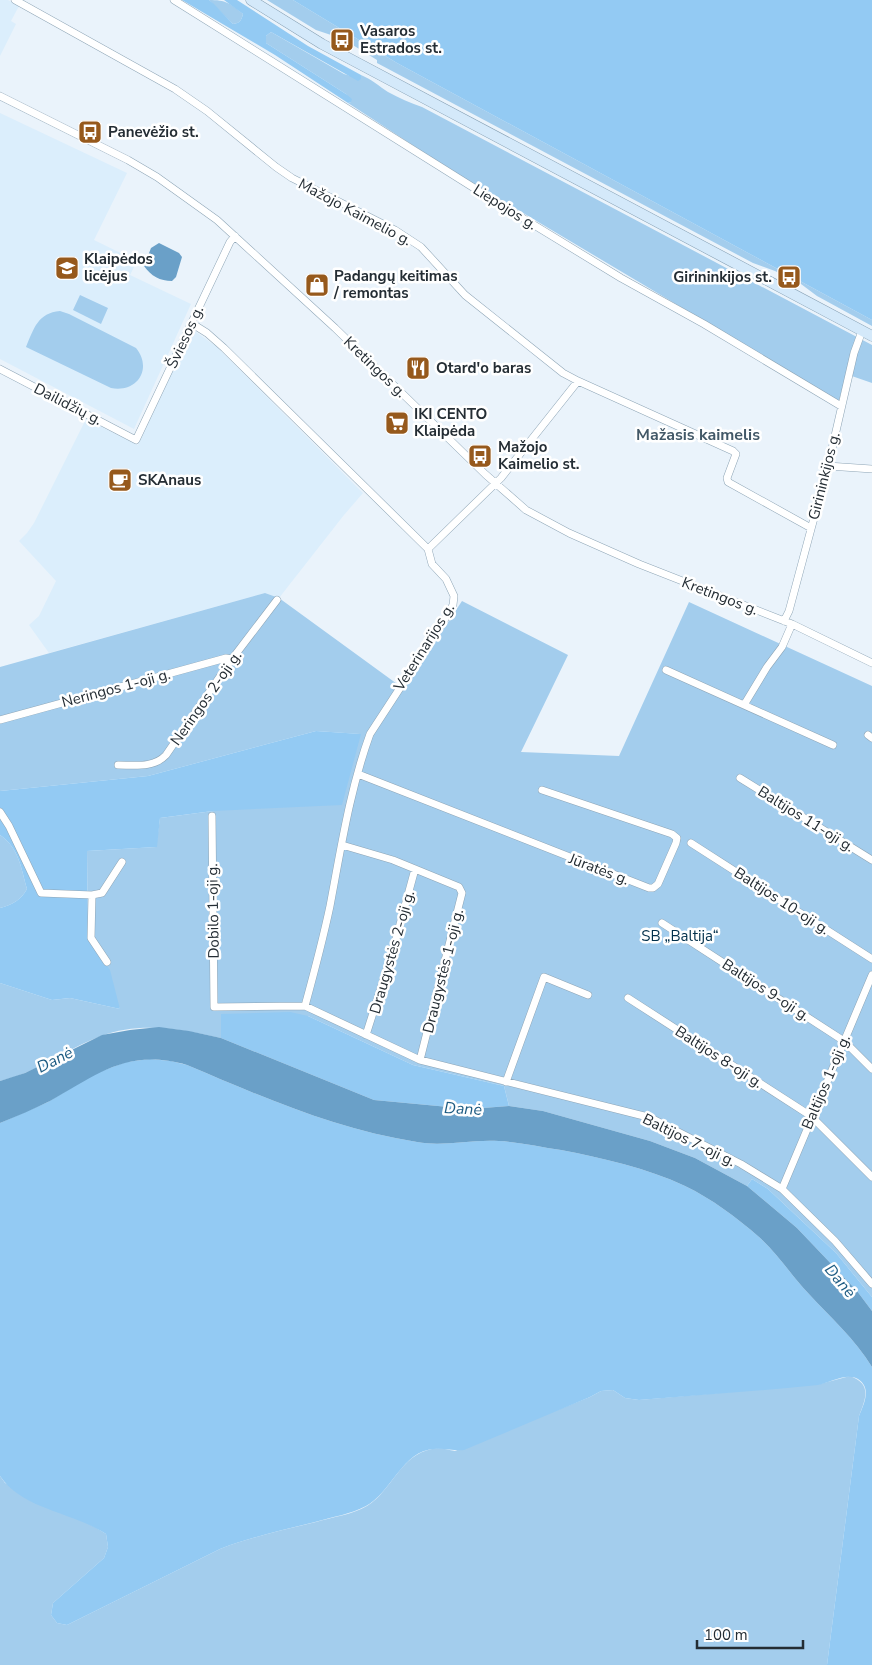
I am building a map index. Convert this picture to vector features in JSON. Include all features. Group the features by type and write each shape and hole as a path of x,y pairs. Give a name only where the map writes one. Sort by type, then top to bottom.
{"main road":[{"path":"251,0 322,44 872,336"}],"street":[{"name":"Mažojo Kaimelio g.","path":"16,0 175,88 208,111 292,178 395,230 421,247 465,295 542,357 578,381 733,451 736,454 727,478 728,482 811,528"},
{"name":"Liepojos g.","path":"174,0 612,272 704,324 841,406"},
{"name":"Kretingos g.","path":"0,96 128,160 176,190 235,236 335,328 495,484 526,510 569,533 639,564 792,624 872,663"},
{"name":"Šviesos g.","path":"136,440 230,242 235,236"},
{"name":"Veterinarijos g.","path":"191,324 208,333 224,348 428,549 432,564 446,578 454,596 453,605 370,734 358,774 306,1006"},
{"name":"Girininkijos g.","path":"784,621 828,466 854,352 862,331"},
{"name":"Dailidžių g.","path":"0,369 136,440"},
{"path":"428,549 495,484 578,381"},
{"path":"828,466 872,469"},
{"name":"Neringos 2-oji g.","path":"118,766 160,762 232,659 277,600"},
{"path":"744,705 766,667 782,647 792,624"},
{"name":"Neringos 1-oji g.","path":"0,720 226,658 232,659"},
{"path":"666,670 833,745"},
{"name":"Jūratės g.","path":"358,774 649,888 653,888 658,884 677,838 672,834 542,790"},
{"name":"Baltijos 11-oji g.","path":"740,778 872,860"},
{"path":"0,812 9,826 41,893 92,895 102,893 122,862"},
{"name":"Dobilo 1-oji g.","path":"212,816 214,1006 306,1006"},
{"name":"Baltijos 10-oji g.","path":"691,843 872,958"},
{"name":"Draugystės 1-oji g.","path":"342,845 415,868 459,888 462,893 420,1060"},
{"name":"Draugystės 2-oji g.","path":"366,1035 394,950 415,868"},
{"path":"92,895 91,938 107,962"},
{"name":"Baltijos 9-oji g.","path":"662,923 844,1041 872,1069"},
{"name":"Baltijos 1-oji g.","path":"782,1189 811,1116 872,975"},
{"path":"506,1082 544,976 588,995"},
{"name":"Baltijos 8-oji g.","path":"628,998 811,1116 872,1177"},
{"name":"Baltijos 7-oji g.","path":"306,1006 420,1060 655,1120 741,1164 782,1189 835,1241 872,1284"}],"shaded area":[{"path":"0,0 8,0 19,6 11,21 16,24 0,56"},
{"path":"182,0 209,0 233,24 240,21 243,14 224,0 237,0 308,46 361,75 361,79 358,81 271,32 266,36 266,43 346,94 352,99 351,102 348,103 275,55"},
{"path":"293,0 872,0 872,320 397,63"},
{"name":"Klaipėdos licėjus","path":"0,113 127,173 94,240 137,261 130,275 191,304 134,429 0,359"},
{"path":"196,332 217,347 363,493 279,598 265,593 49,653 29,625 39,616 56,581 19,541 34,523 86,419 138,445 190,334"},
{"path":"316,731 361,734 342,805 213,811 160,818 157,847 87,851 88,939 110,970 120,1009 70,998 52,1000 0,983 0,908 16,901 27,889 15,852 0,835 0,791 148,776"},
{"path":"290,1012 308,1016 413,1065 504,1086 509,1106 470,1109 374,1100 221,1038 221,1014"},
{"path":"150,1059 187,1065 299,1111 386,1136 427,1143 514,1142 592,1156 624,1164 655,1174 695,1191 724,1209 759,1237 850,1338 872,1367 872,1665 827,1665 859,1416 866,1396 865,1387 854,1377 838,1379 818,1385 639,1400 625,1398 613,1390 601,1391 464,1450 434,1449 423,1451 405,1464 375,1500 360,1509 255,1537 220,1549 67,1625 57,1623 51,1615 53,1603 104,1558 108,1547 106,1534 79,1520 49,1510 22,1496 0,1476 0,1123 48,1102 94,1074 126,1062"},
{"path":"752,1179 768,1189 836,1253 872,1297 872,1311 857,1291 797,1228 747,1186"}],"green space":[{"path":"209,0 231,5 243,14 241,20 233,24"},
{"path":"267,0 293,0 397,63 872,320 872,326 817,296 801,284 753,263 377,63 377,60 343,39 343,36 336,33 334,36 316,30"},
{"path":"271,32 344,74 361,79 361,75 365,77 388,92 422,107 872,345 872,383 846,374 839,401 454,172 348,103 351,102 346,94 266,43 266,36"},
{"path":"80,295 108,308 101,324 73,310"},
{"path":"60,311 136,348 143,364 140,378 128,387 120,389 111,388 26,347 34,328 42,318 53,312"},
{"name":"SB „Baltija“","path":"265,593 279,598 404,689 462,601 568,655 521,752 619,756 689,602 872,686 872,1297 836,1253 768,1189 752,1179 747,1186 695,1158 650,1141 543,1111 509,1106 504,1086 413,1065 308,1016 221,1015 221,1038 161,1028 116,1031 82,1044 25,1073 0,1081 0,983 52,1000 70,998 120,1009 88,939 87,851 156,847 160,818 213,811 360,734 316,731 148,776 0,791 0,667"},
{"path":"0,835 15,852 27,889 16,901 0,908"},
{"path":"850,1376 862,1383 865,1398 859,1416 827,1665 0,1665 0,1476 5,1483 106,1534 108,1547 104,1558 53,1603 51,1615 57,1623 67,1625 220,1549 255,1537 355,1512 376,1499 404,1466 421,1453 438,1448 455,1451 601,1391 613,1390 625,1398 639,1400 820,1384"}],"water":[{"path":"159,243 179,253 182,257 176,277 172,281 156,277 144,266 151,248"},
{"name":"Danė","path":"159,1027 221,1038 374,1100 470,1109 509,1106 543,1111 650,1141 695,1158 747,1186 797,1228 857,1291 872,1311 872,1367 850,1338 759,1237 724,1209 695,1191 655,1174 624,1164 592,1156 514,1142 427,1143 386,1136 299,1111 187,1065 166,1061 147,1060 114,1066 32,1110 0,1123 0,1081 25,1073 102,1035"}],"place":[{"name":"Vasaros Estrados st.","path":"342,40"},
{"name":"Panevėžio st.","path":"90,132"},
{"name":"Klaipėdos licėjus","path":"67,268"},
{"name":"Girininkijos st.","path":"789,277"},
{"name":"Padangų keitimas / remontas","path":"317,285"},
{"name":"Otard'o baras","path":"418,368"},
{"name":"IKI CENTO Klaipėda","path":"397,423"},
{"name":"Mažojo Kaimelio st.","path":"480,456"},
{"name":"SKAnaus","path":"120,480"}],"district":[{"name":"Mažasis kaimelis","path":"698,435"}]}
